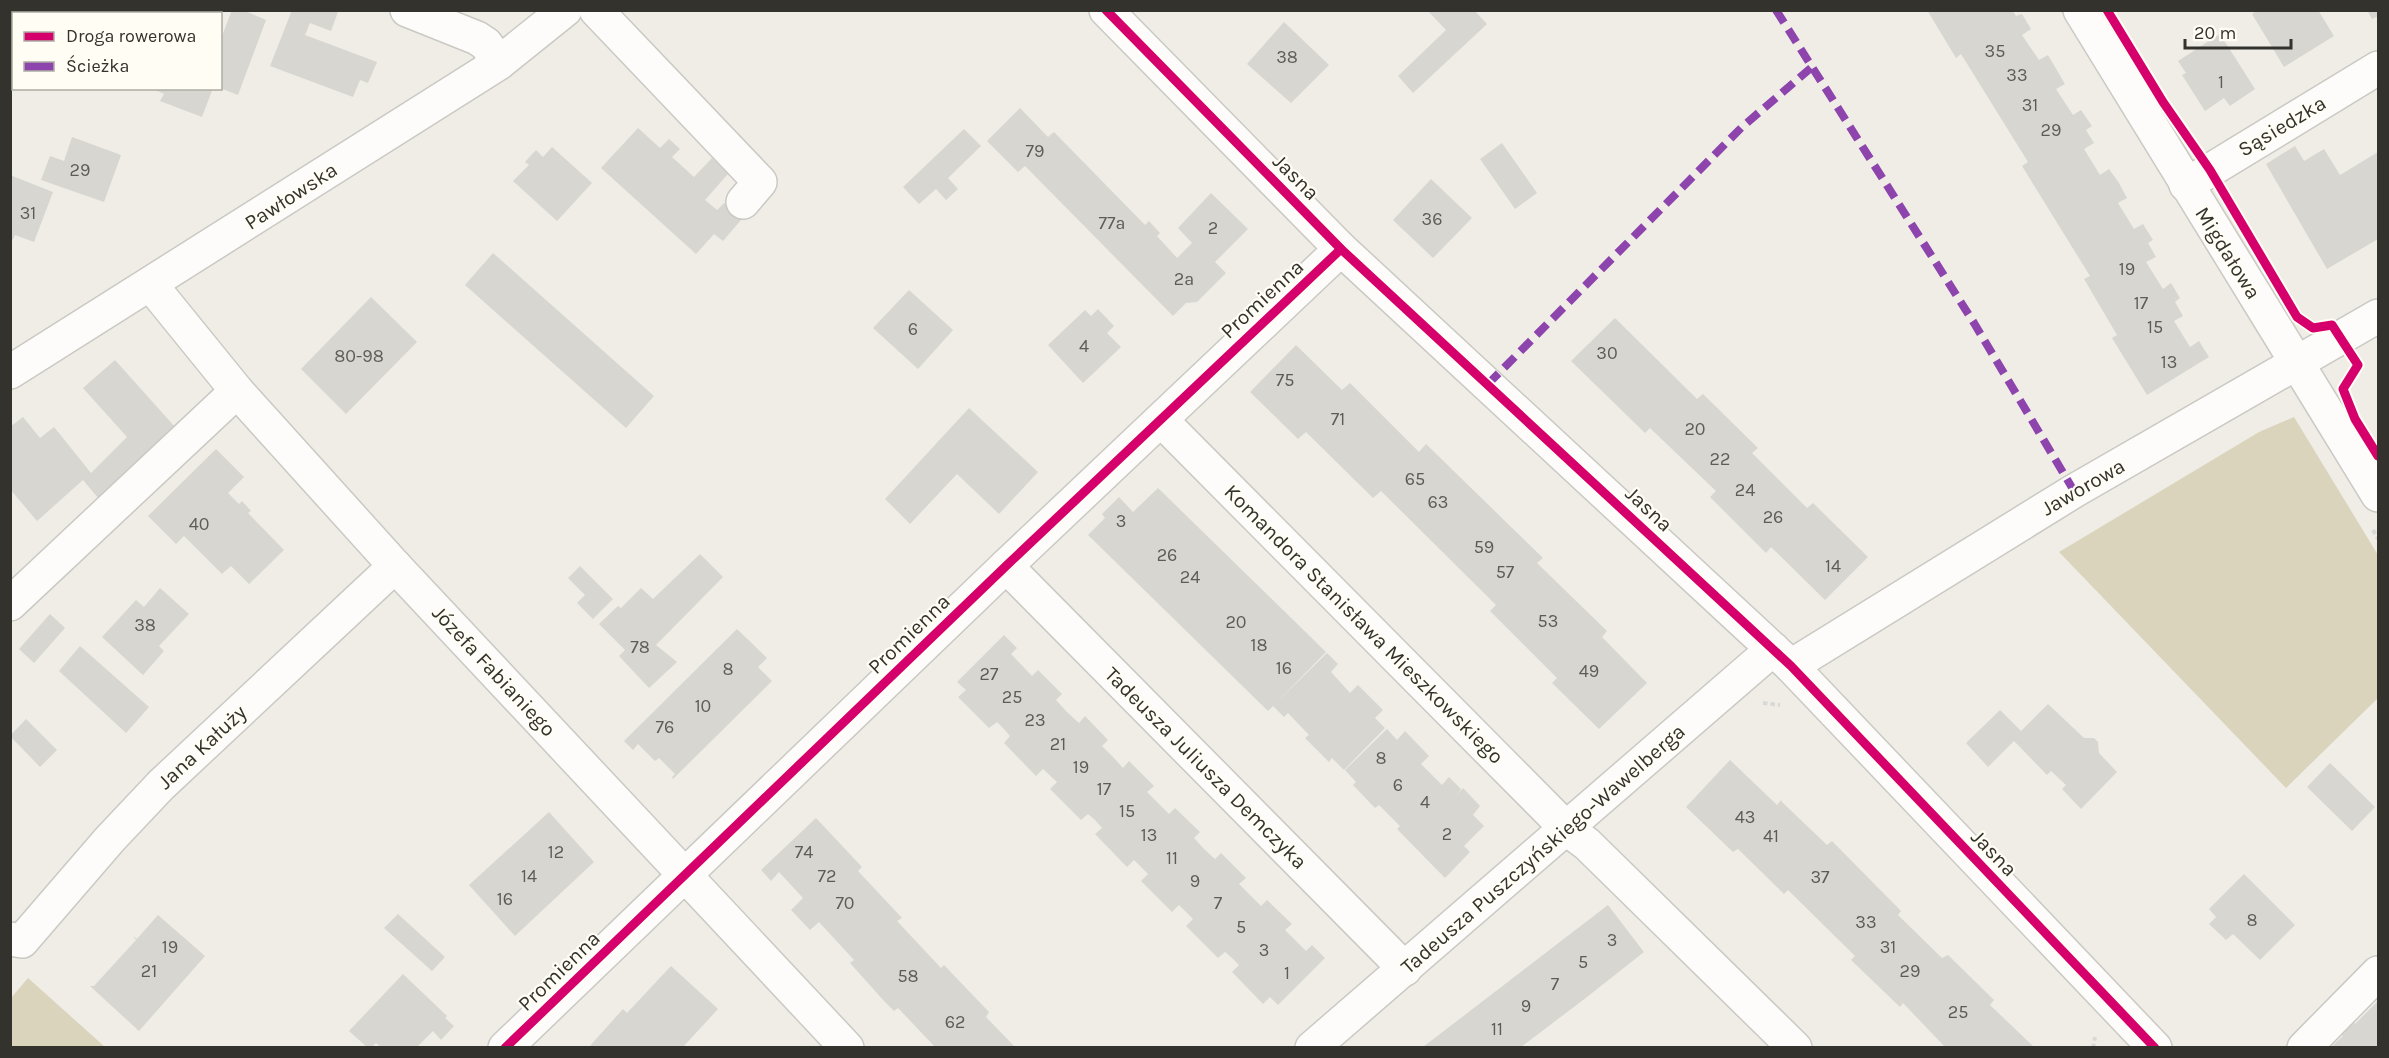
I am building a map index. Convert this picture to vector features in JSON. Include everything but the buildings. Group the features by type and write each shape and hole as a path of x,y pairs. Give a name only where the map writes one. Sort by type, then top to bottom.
{"street":[{"path":"407,10 477,38 486,44 499,63"},
{"name":"Pawłowska","path":"10,372 499,63 566,10"},
{"path":"596,10 760,182 742,202"},
{"name":"Jasna","path":"1106,10 1341,249 1782,658 2140,1043"},
{"name":"Migdałowa","path":"2080,10 2296,364 2379,495"},
{"name":"Sąsiedzka","path":"2186,185 2379,68"},
{"name":"Promienna","path":"505,1047 684,873 1341,249"},
{"name":"Józefa Fabianiego","path":"151,285 237,391 395,566 847,1047"},
{"name":"Jaworowa","path":"1782,658 2379,316"},
{"path":"10,604 237,391"},
{"name":"Komandora Stanisława Mieszkowskiego","path":"1161,420 1567,828 1587,844 1777,1042"},
{"name":"Jana Kałuży","path":"16,940 161,784 395,566"},
{"name":"Tadeusza Juliusza Demczyka","path":"1006,566 1405,969"},
{"name":"Tadeusza Puszczyńskiego-Wawelberga","path":"1312,1047 1567,828 1782,658"},
{"path":"2304,1047 2379,973"}],"path":[{"path":"1753,701 1782,705"}],"shaded area":[{"path":"2294,417 2378,555 2378,698 2286,788 2059,552 2259,432"},
{"path":"28,978 105,1047 11,1047 11,998"}],"marked path":[{"path":"1776,10 1974,323 2074,491"},
{"path":"1488,384 1742,127 1812,67"}],"cycle path":[{"path":"1106,10 1341,249 1791,666 2155,1048"},
{"path":"2107,10 2163,102 2210,170 2297,317 2313,328 2332,325 2358,365 2343,389 2355,419 2378,456"},
{"path":"505,1048 1006,566 1341,249"}]}
